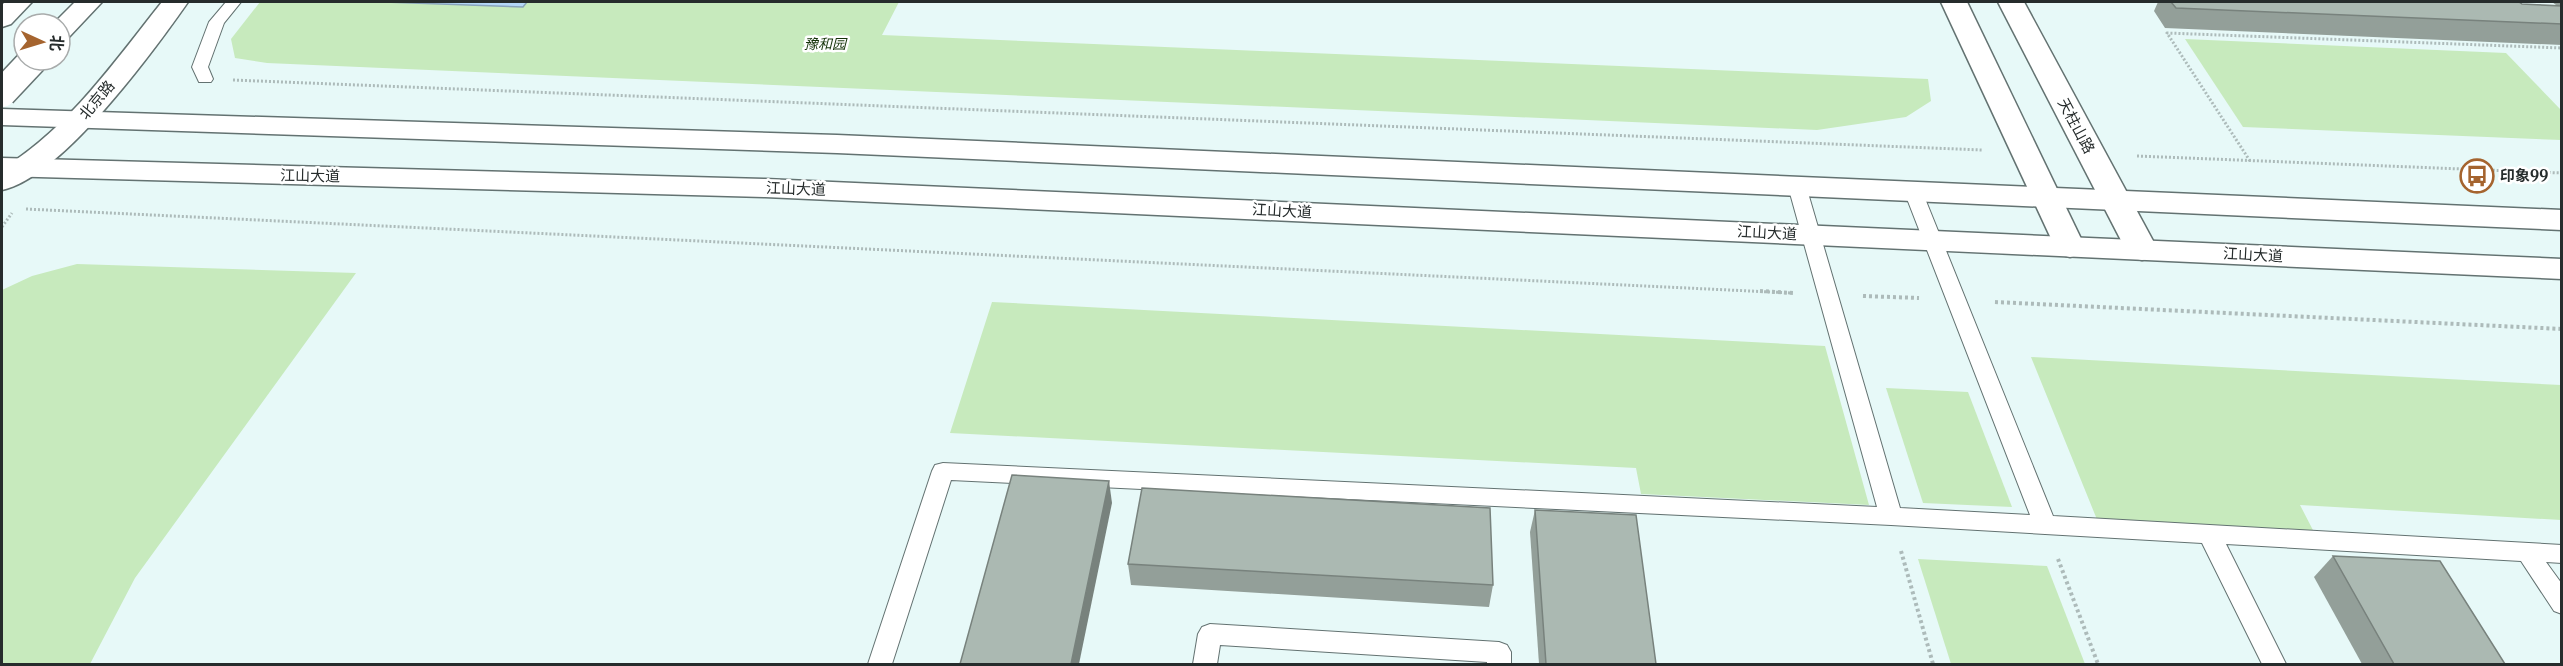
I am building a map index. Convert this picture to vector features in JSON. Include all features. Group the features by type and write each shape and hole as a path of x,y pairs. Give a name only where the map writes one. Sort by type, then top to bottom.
{"main road":[{"path":"2,19 19,2"},
{"path":"72,20 89,2"},
{"name":"北京路","path":"10,172 80,121 175,2"},
{"path":"1953,2 2070,247"},
{"name":"天柱山路","path":"2011,2 2142,250"},
{"path":"2,93 22,72"},
{"path":"2,117 837,144 2562,220"},
{"name":"江山大道","path":"10,172 753,188 2562,269"}],"lane":[{"path":"205,79 200,67 217,22 231,5"},
{"path":"1797,186 1891,516"},
{"path":"1913,191 2045,524"},
{"path":"880,664 944,471 1891,516 2562,554"},
{"path":"2209,533 2274,664"},
{"path":"2527,552 2562,604"},
{"path":"1205,664 1210,633 1499,652 1499,664"}],"path":[{"path":"2250,161 2167,33 2562,48"},
{"path":"205,79 2025,152"},
{"path":"2091,154 2562,173"},
{"path":"9,208 2562,328"},
{"path":"2,227 16,209"},
{"path":"1891,516 1933,664"},
{"path":"2045,524 2098,664"}],"green space":[{"name":"豫和园","path":"260,2 899,2 882,35 1928,79 1931,101 1906,117 1817,130 267,63 235,58 231,39"},
{"path":"2185,39 2506,53 2561,110 2561,140 2243,127"},
{"path":"77,264 356,273 135,578 90,664 2,664 2,290 32,276"},
{"path":"992,302 1825,346 1869,505 1641,494 1636,468 950,433"},
{"path":"2031,357 2561,385 2561,520 2300,505 2315,534 2098,522"},
{"path":"1886,388 1968,392 2012,507 1923,503"},
{"path":"1918,559 2047,566 2085,664 1951,664"}],"water":[{"path":"384,2 527,2 523,7"}],"building":[{"path":"2171,2 2519,2 2562,6 2562,24 2176,8"},
{"path":"1012,475 1109,481 1071,664 960,664"},
{"path":"1142,488 1490,508 1493,585 1128,564"},
{"path":"1535,510 1636,515 1656,664 1546,664"},
{"path":"2333,556 2440,561 2505,664 2394,664"}],"place":[{"name":"印象99","path":"2477,176"}]}
